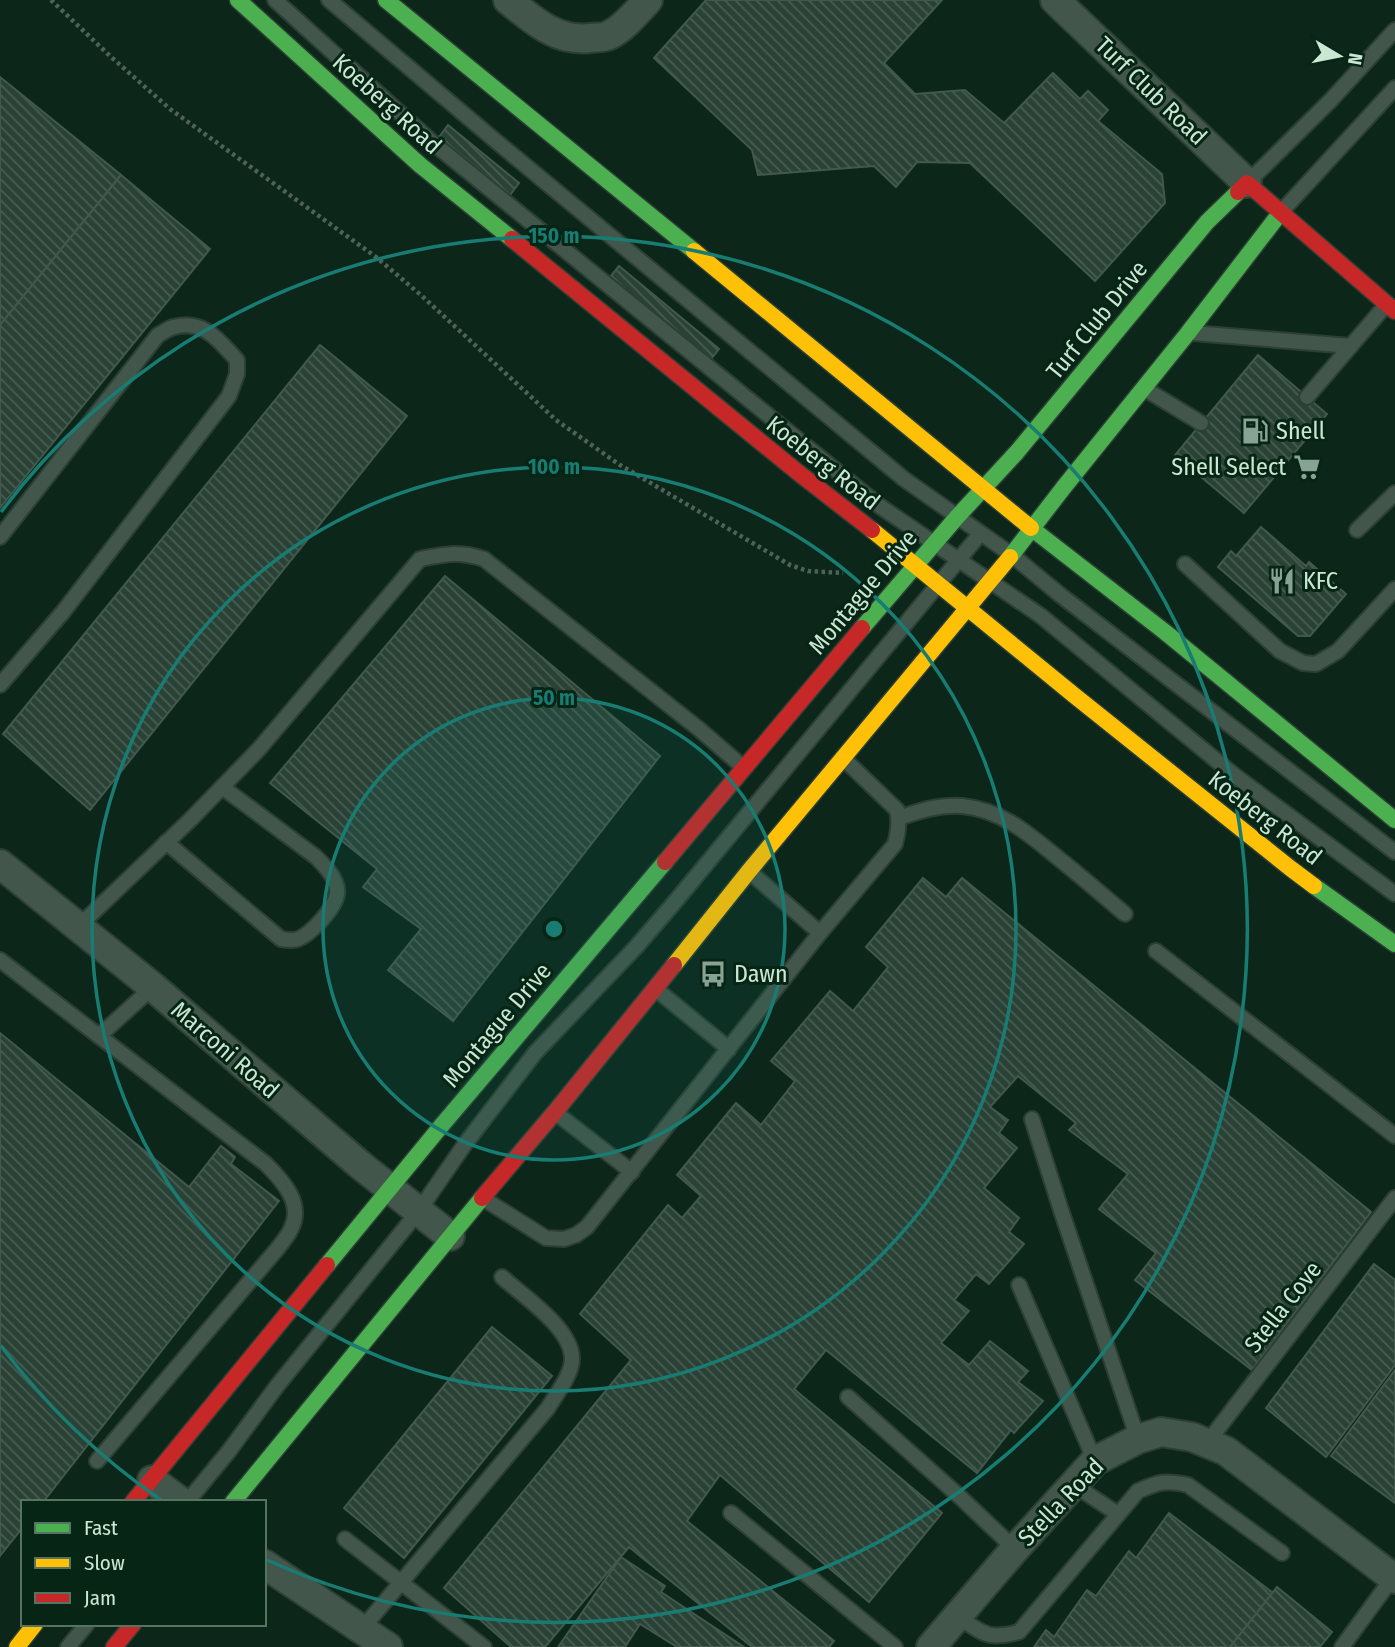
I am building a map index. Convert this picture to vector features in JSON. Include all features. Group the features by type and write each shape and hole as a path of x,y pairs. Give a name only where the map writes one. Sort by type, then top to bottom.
{"main road":[{"name":"Koeberg Road","path":"238,0 420,165 1290,868 1395,944"},
{"path":"386,0 1032,529 1175,640 1395,820"},
{"path":"1247,183 1391,307"},
{"name":"Turf Club Drive","path":"984,489 1207,222 1247,183"},
{"path":"235,1500 555,1112 749,871 1012,555 1281,212"},
{"name":"Montague Drive","path":"136,1500 390,1188 933,544 984,489"},
{"path":"18,1647 34,1626"},
{"path":"114,1647 131,1626"}],"street":[{"path":"508,0 551,32 579,39 607,36 648,0"},
{"name":"Turf Club Road","path":"1055,0 1247,183"},
{"name":"Marconi Road","path":"0,864 153,987 359,1164 450,1236"},
{"name":"Stella Road","path":"931,1647 1095,1461 1138,1439 1161,1432 1192,1437 1226,1451 1394,1578"},
{"path":"152,1480 178,1500"},
{"path":"266,1565 388,1647"}],"lane":[{"path":"275,0 433,144 839,474 933,544 1041,617 1234,775 1395,894"},
{"path":"329,0 904,479 1012,555 1395,852"},
{"name":"Turf Club Drive","path":"1247,183 1331,100 1395,30"},
{"path":"1281,212 1395,88"},
{"path":"1307,397 1350,346 1391,307"},
{"path":"0,537 158,335 173,327 192,326 210,331 237,360 237,374 229,396 63,612 0,685"},
{"path":"1188,333 1350,346"},
{"path":"1144,389 1201,423"},
{"path":"1357,530 1395,493"},
{"path":"189,1500 418,1212 465,1144 535,1053 636,947 722,847 981,534"},
{"path":"79,926 259,749 421,559 446,554 467,554 484,559 699,729 744,768"},
{"path":"1185,564 1280,651 1303,663 1316,664 1338,651 1395,589"},
{"path":"483,1198 546,1238 564,1239 587,1227 632,1172 820,933 895,844 899,818 897,810 842,758"},
{"path":"166,842 281,940 295,940 304,935 328,913 337,895 336,885 329,871 316,857 222,788"},
{"path":"899,818 943,806 962,806 997,814 1019,826 1125,914"},
{"path":"749,871 820,933"},
{"path":"1156,951 1395,1136"},
{"path":"0,960 266,1164 285,1184 293,1202 295,1215 292,1228 278,1248 97,1461"},
{"path":"99,1036 153,987"},
{"path":"656,988 729,1049"},
{"path":"555,1112 632,1172"},
{"path":"1032,1119 1138,1439"},
{"name":"Stella Cove","path":"1207,1443 1395,1198"},
{"path":"361,1630 548,1408 566,1376 572,1360 569,1343 554,1322 502,1277"},
{"path":"1019,1285 1095,1461"},
{"path":"848,1397 1015,1549"},
{"path":"958,1618 987,1636 1000,1637 1019,1632 1138,1491 1157,1483 1188,1485 1282,1553"},
{"path":"1074,1485 1118,1514"},
{"path":"731,1513 895,1647"},
{"path":"345,1539 484,1647"},
{"path":"1342,1647 1394,1578"},
{"path":"68,1647 85,1626"}],"path":[{"path":"51,0 170,109 376,257 556,420 620,465 790,565 808,571 843,573"}],"building":[{"path":"706,0 942,0 884,63 915,94 965,90 1004,123 1053,73 1080,99 1088,91 1108,110 1098,121 1162,174 1165,203 1095,281 970,163 917,162 896,187 874,166 758,175 752,150 654,58"},
{"path":"0,77 121,175 0,325"},
{"path":"448,125 519,183 510,195 439,137"},
{"path":"121,175 210,249 0,508 0,325"},
{"path":"619,266 719,349 711,359 610,277"},
{"path":"320,345 407,416 90,810 3,734"},
{"path":"1258,355 1327,414 1244,513 1175,455"},
{"name":"KFC","path":"1261,527 1306,566 1309,562 1346,594 1310,636 1298,636 1218,567 1231,551 1236,556"},
{"path":"445,576 660,756 453,1021 388,970 421,929 363,887 377,869 270,783"},
{"path":"923,878 946,897 962,878 1371,1212 1252,1370 1135,1280 1156,1253 1099,1209 1128,1174 1069,1130 1076,1123 1018,1076 990,1107 1008,1120 999,1133 1017,1148 984,1188 1019,1218 1009,1232 1024,1244 989,1284 976,1274 954,1300 969,1311 941,1343 969,1365 990,1341 1028,1371 1018,1382 1043,1401 1014,1433 1011,1430 977,1473 826,1350 794,1389 942,1513 869,1602 720,1475 687,1521 834,1641 829,1647 752,1647 629,1547 545,1647 511,1647 444,1588 631,1360 580,1314 668,1205 682,1218 701,1196 677,1175 736,1103 761,1125 795,1081 771,1061 830,991 853,1011 888,967 866,947"},
{"path":"0,1033 189,1187 221,1146 235,1157 231,1164 279,1201 45,1500 21,1500 21,1530 0,1556"},
{"path":"1374,1264 1395,1280 1395,1365 1326,1457 1266,1408"},
{"path":"492,1327 552,1376 404,1558 344,1508"},
{"path":"1395,1370 1395,1503 1331,1456"},
{"path":"1169,1513 1273,1593 1230,1647 1034,1647 1046,1630 1054,1637 1087,1590 1096,1596 1129,1551 1136,1558"},
{"path":"621,1557 665,1586 661,1592 744,1647 677,1647 640,1624 625,1647 558,1647"},
{"path":"1277,1587 1332,1632 1320,1647 1230,1647"}],"traffic: fast":[{"path":"238,0 420,165 512,239"},
{"path":"386,0 694,251"},
{"path":"862,628 1017,452 1207,222 1238,192"},
{"path":"1010,557 1281,212"},
{"path":"1031,528 1165,632 1395,820"},
{"path":"327,1265 665,862"},
{"path":"1314,886 1395,944"},
{"path":"235,1500 482,1198"}],"traffic: slow":[{"path":"694,251 1031,528"},
{"path":"872,530 1314,886"},
{"path":"674,965 1010,557"},
{"path":"17,1647 33,1626"}],"traffic: jam":[{"path":"1238,192 1247,183 1395,311"},
{"path":"512,239 872,530"},
{"path":"665,862 862,628"},
{"path":"482,1198 674,965"},
{"path":"135,1500 327,1265"},
{"path":"114,1647 131,1626"}],"place":[{"name":"Shell","path":"1255,431"},
{"name":"Shell Select","path":"1307,467"},
{"name":"KFC","path":"1282,581"},
{"name":"Dawn","path":"713,974"}]}
